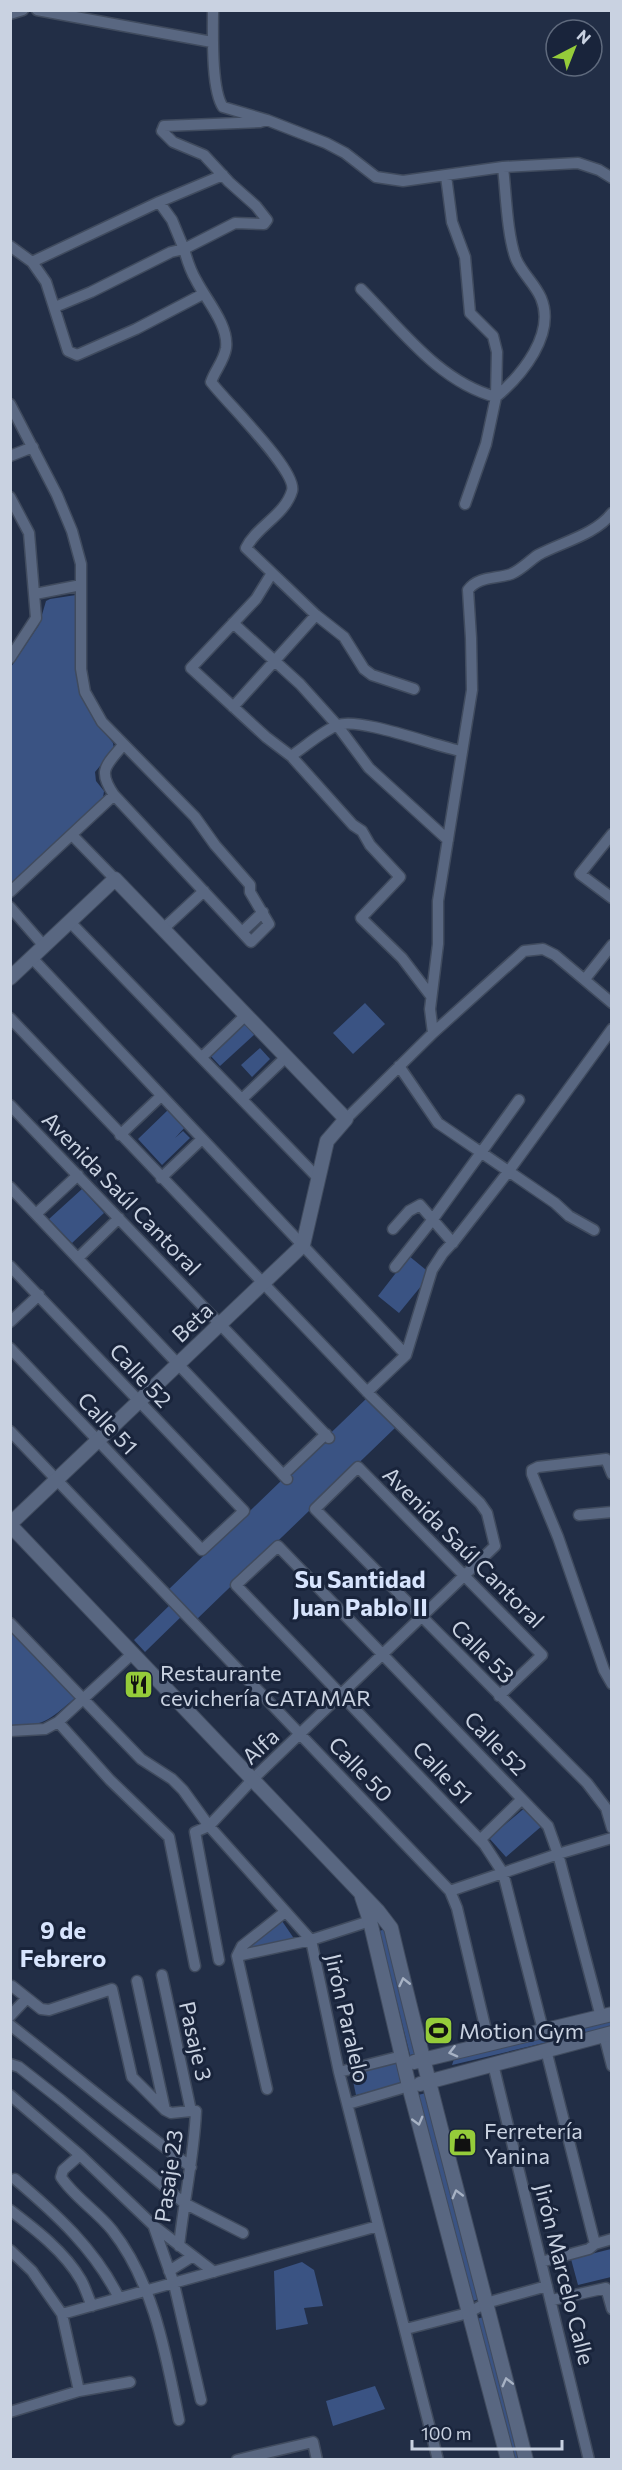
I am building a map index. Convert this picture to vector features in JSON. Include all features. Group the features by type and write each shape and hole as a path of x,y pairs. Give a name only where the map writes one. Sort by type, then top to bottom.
{"street":[{"path":"10,14 23,10"},
{"path":"37,10 212,42"},
{"path":"211,11 219,101 224,107 267,120 345,153 376,177 403,181 503,167 578,164 599,170 612,178"},
{"path":"55,307 236,223 264,224 267,220 256,206 204,155 188,150 164,136 162,131 164,126 177,124 193,126 267,120"},
{"path":"496,397 516,380 539,342 544,328 541,299 516,258 508,216 503,167"},
{"path":"32,262 159,202 224,175"},
{"path":"446,176 452,222 465,257 470,313 493,336 496,352 496,397 486,444 465,504"},
{"path":"159,202 172,220 203,294 220,323 226,340 222,362 211,382 279,460 292,484 292,492 278,513 247,545 247,550 316,615 344,637 364,669 372,675 414,689"},
{"path":"10,246 32,262 46,282 68,351 77,356 136,329 203,294"},
{"path":"361,289 438,367 476,392 496,397"},
{"path":"10,404 57,495 72,531 81,564 81,669 85,692 102,722 195,817 214,845 250,885 250,892 262,912 242,932 105,783 105,768 123,745"},
{"path":"10,456 33,447"},
{"path":"10,497 29,533 36,618 10,658"},
{"path":"433,1033 430,1009 438,944 438,901 472,690 469,588 490,577 511,574 556,545 597,526 612,513"},
{"path":"272,573 256,599 191,668 266,737 291,756 353,825 362,831 370,844 400,877 361,918 402,958 432,996"},
{"path":"34,594 81,585"},
{"path":"233,707 316,615"},
{"path":"234,623 300,684 337,725 369,768 448,840"},
{"path":"291,756 337,725 347,723 402,734 461,751"},
{"path":"10,892 114,795"},
{"path":"612,834 580,874 612,898"},
{"path":"72,835 346,1119"},
{"path":"10,978 115,879"},
{"path":"163,929 204,891"},
{"path":"10,907 44,946"},
{"path":"69,922 318,1178"},
{"path":"585,979 612,945"},
{"path":"303,1245 327,1141 346,1119 433,1033 524,951 543,949 555,955 612,1003"},
{"path":"32,958 406,1355"},
{"path":"202,1057 246,1015"},
{"path":"10,1018 367,1392 406,1355 432,1270 443,1252 453,1243 508,1172 612,1029"},
{"path":"242,1099 286,1057"},
{"path":"399,1066 438,1123 555,1203 569,1216 594,1230"},
{"path":"120,1135 161,1096"},
{"path":"395,1267 433,1219 519,1100"},
{"name":"Avenida Saúl Cantoral","path":"10,1105 327,1436 285,1477 178,1364"},
{"path":"161,1178 202,1138"},
{"path":"36,1214 78,1175"},
{"path":"10,1187 178,1364"},
{"path":"393,1229 418,1204 453,1243"},
{"path":"78,1258 119,1218"},
{"name":"Beta","path":"10,1525 303,1245"},
{"name":"Calle 52","path":"10,1266 244,1511 202,1550"},
{"path":"10,1322 39,1295"},
{"name":"Calle 51","path":"10,1348 202,1550"},
{"name":"Alfa","path":"219,1960 195,1832 209,1826 253,1779 495,1546 487,1513 480,1503 367,1392"},
{"name":"Calle 50","path":"10,1431 450,1891 457,1908 489,2043"},
{"path":"612,1474 606,1459 538,1467 532,1470 604,1670 612,1684"},
{"name":"Avenida Saúl Cantoral","path":"358,1467 542,1655 499,1696"},
{"name":"Calle 53","path":"358,1467 315,1509 587,1783 606,1808 612,1828"},
{"path":"579,1515 612,1512"},
{"path":"10,1525 360,1892 391,1928 422,2060 526,2460"},
{"name":"Calle 52","path":"278,1546 548,1826 606,2015"},
{"name":"Calle 51","path":"278,1546 236,1585 480,1840 503,1873 543,2030"},
{"name":"Jirón Paralelo","path":"10,1623 141,1759 172,1779 183,1790 209,1826 311,1940 339,2072 438,2460"},
{"path":"10,1731 45,1729 58,1722 132,1654"},
{"path":"58,1722 110,1780 169,1836 195,1966"},
{"path":"480,1840 522,1799"},
{"path":"450,1891 612,1838"},
{"path":"360,1892 370,1921 409,2086 508,2460"},
{"path":"267,2089 237,1956 242,1947 285,1912"},
{"path":"237,1956 311,1940 370,1921"},
{"name":"Pasaje 3","path":"162,1975 193,2111"},
{"path":"137,1981 165,2110"},
{"path":"12,1986 41,2009 50,2010 112,1989 132,2077 165,2110 171,2113 193,2111"},
{"path":"10,2016 27,1998"},
{"path":"339,2072 403,2060 422,2060 606,2015"},
{"path":"10,2025 191,2167"},
{"path":"348,2104 608,2034 612,2066"},
{"path":"546,2050 595,2244"},
{"path":"10,2064 19,2067 70,2107 184,2203 243,2234"},
{"name":"Jirón Marcelo Calle","path":"493,2064 589,2460"},
{"path":"10,2095 80,2155 154,2226 214,2272"},
{"name":"Pasaje 23","path":"178,2246 191,2167 193,2111"},
{"path":"80,2155 63,2170 61,2177 112,2231 131,2259 146,2290 168,2367 178,2420"},
{"path":"15,2179 72,2231 100,2263 119,2298"},
{"path":"10,2210 51,2244 67,2262 81,2280 92,2306"},
{"path":"154,2226 174,2284 201,2400"},
{"path":"62,2314 378,2226"},
{"path":"542,2262 589,2249 595,2244 612,2239"},
{"path":"10,2250 32,2271 62,2314 79,2391"},
{"path":"169,2271 193,2256"},
{"path":"406,2329 468,2313 486,2303 547,2286"},
{"path":"552,2301 609,2290 612,2308"},
{"path":"10,2412 79,2391 130,2382"},
{"path":"237,2460 313,2442 317,2460"}],"shaded area":[{"path":"76,595 76,647 95,720 113,743 114,749 95,772 96,781 104,791 103,798 11,884 11,667 39,625 46,601"},
{"path":"365,1003 385,1024 353,1054 333,1033"},
{"path":"244,1022 255,1034 220,1066 209,1054"},
{"path":"260,1048 270,1059 252,1077 241,1065"},
{"path":"169,1109 186,1126 175,1138 183,1131 190,1138 162,1165 138,1139"},
{"path":"82,1189 104,1213 72,1243 49,1219"},
{"path":"409,1256 431,1274 399,1313 378,1296"},
{"path":"368,1397 396,1427 196,1620 187,1611 145,1652 134,1640 175,1600 167,1591"},
{"path":"10,1631 75,1698 52,1717 32,1725 11,1726"},
{"path":"527,1806 543,1825 506,1857 489,1838"},
{"path":"282,1921 295,1940 246,1950 246,1947"},
{"path":"386,1929 418,2053 410,2055 379,1931"},
{"path":"611,2017 611,2027 452,2065 454,2059"},
{"path":"396,2062 401,2085 356,2095 351,2072"},
{"path":"426,2093 480,2299 472,2301 418,2095"},
{"path":"611,2249 611,2277 578,2285 571,2259"},
{"path":"302,2262 314,2270 323,2306 304,2308 308,2324 276,2330 274,2271"},
{"path":"484,2317 519,2459 511,2459 476,2319"},
{"path":"375,2386 385,2409 333,2426 326,2401"}],"place":[{"name":"Restaurante cevichería CATAMAR","path":"139,1685"},
{"name":"Motion Gym","path":"438,2030"},
{"name":"Ferretería Yanina","path":"463,2143"}],"district":[{"name":"Su Santidad Juan Pablo II","path":"360,1592"},
{"name":"9 de Febrero","path":"63,1943"}]}
